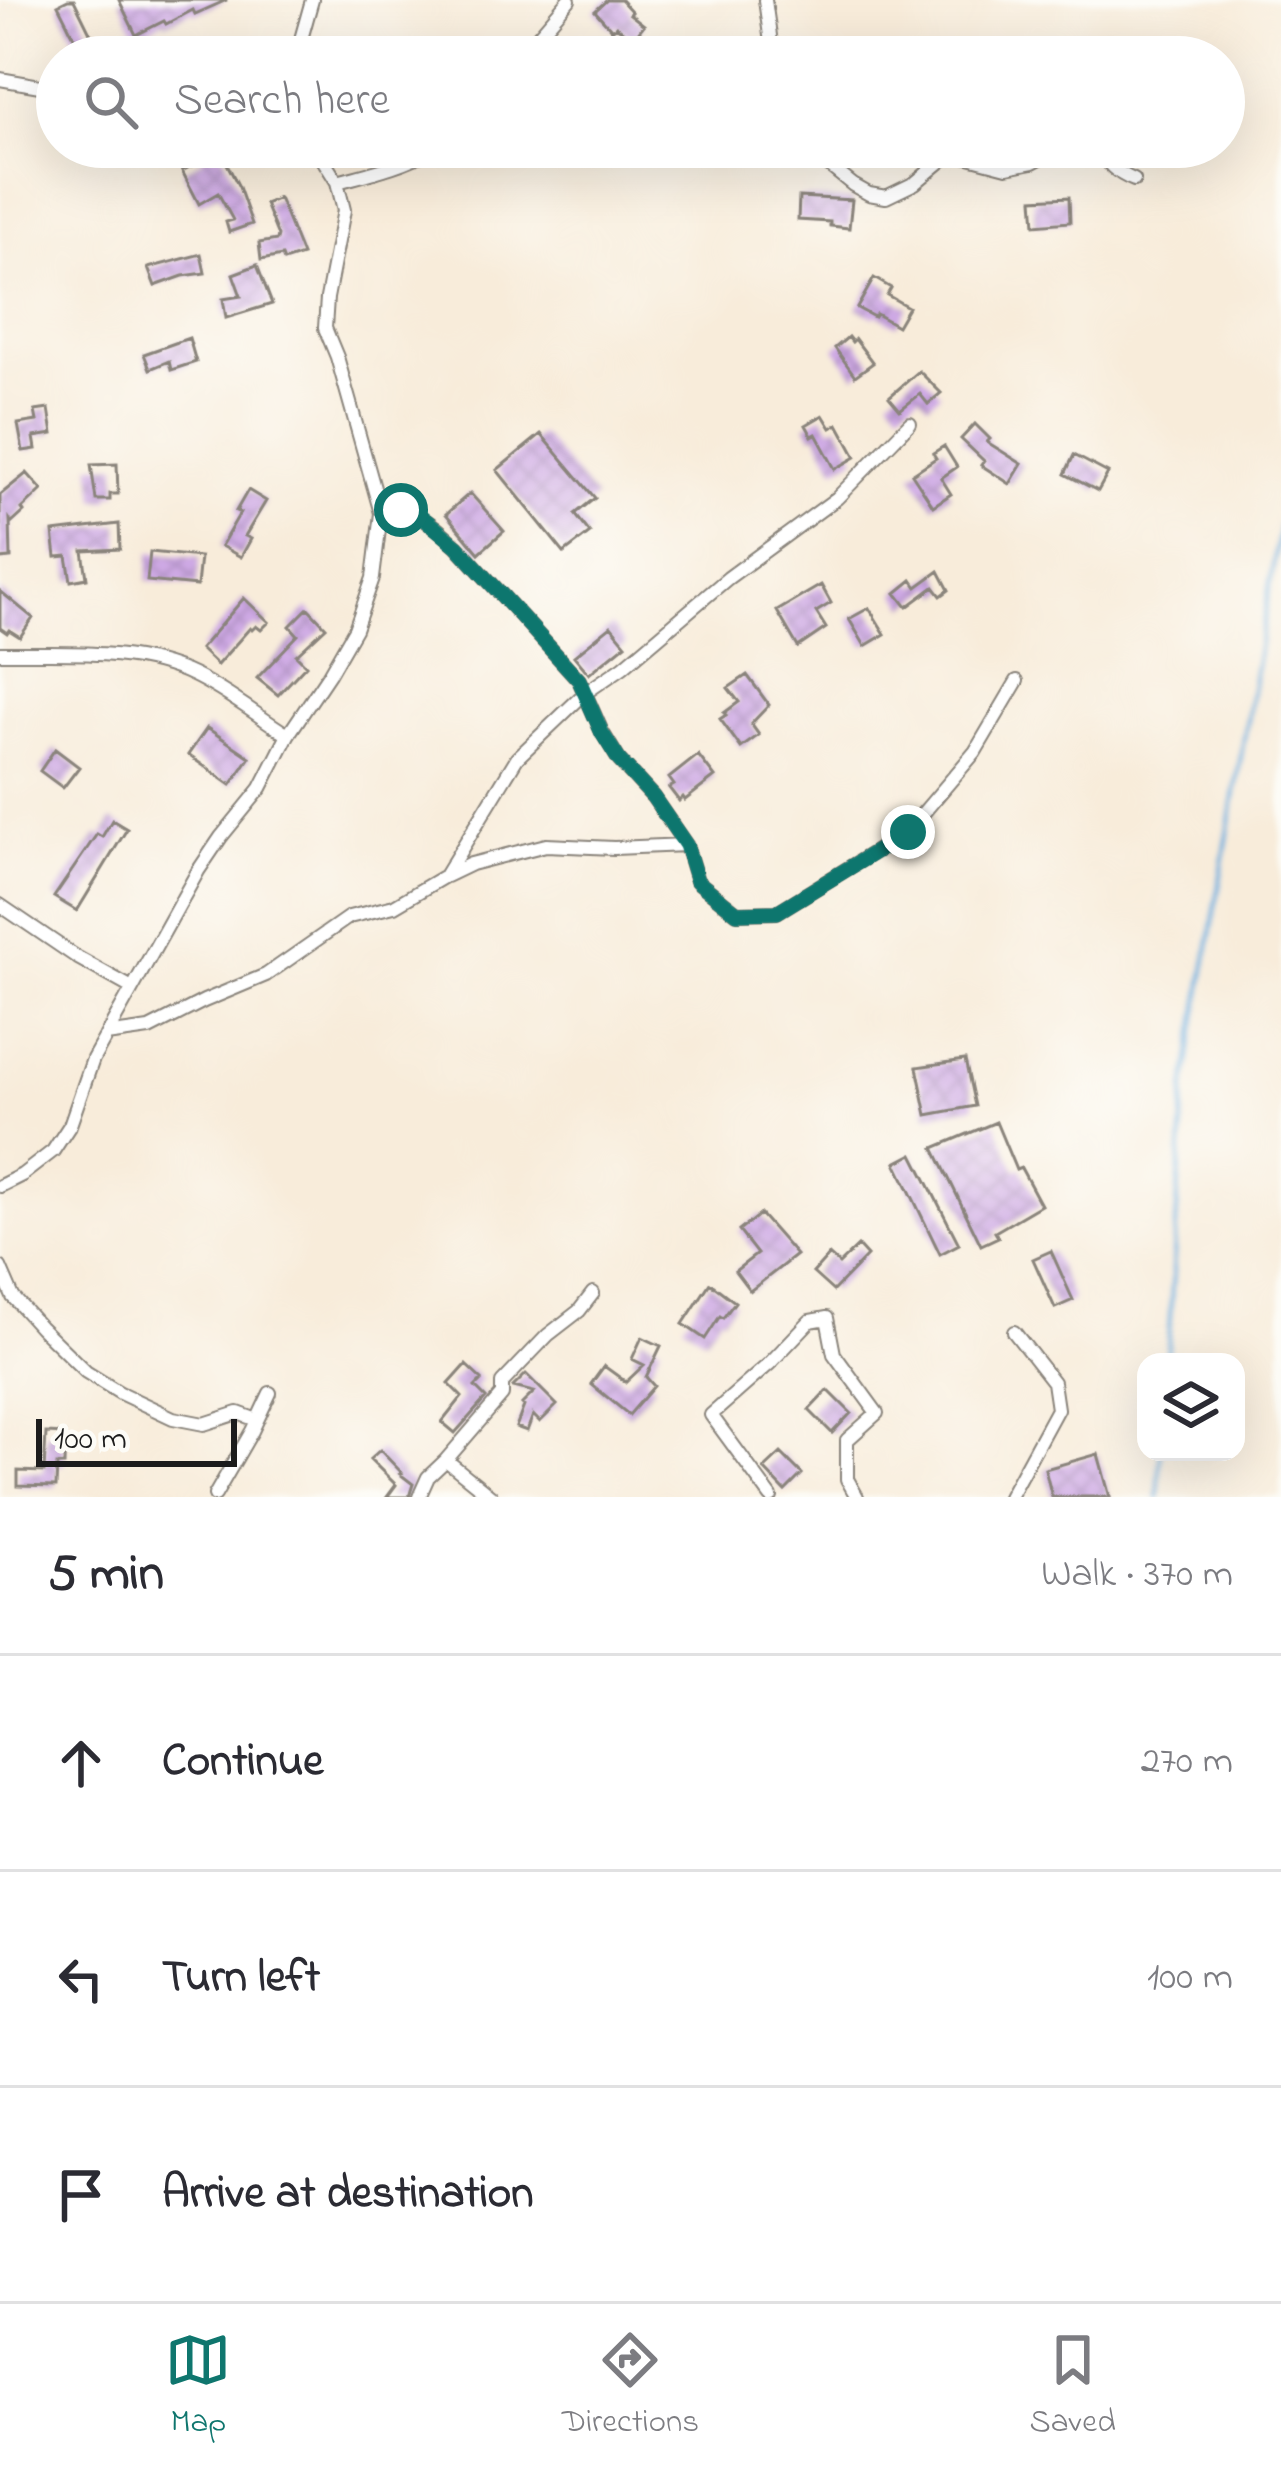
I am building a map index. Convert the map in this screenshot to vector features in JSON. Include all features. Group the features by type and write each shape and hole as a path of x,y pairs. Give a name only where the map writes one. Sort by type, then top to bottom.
{"street":[{"path":"302,36 312,0"},
{"path":"538,36 569,0"},
{"path":"765,0 770,36"},
{"path":"0,79 36,85"},
{"path":"0,1186 52,1151 70,1125 93,1059 132,988 199,871 261,788 288,735 329,674 355,629 373,578 381,513 325,328 344,210 328,168"},
{"path":"337,182 388,168"},
{"path":"832,168 869,194 886,197 933,168"},
{"path":"1112,168 1134,180"},
{"path":"445,876 517,758 585,693 837,498 910,423"},
{"path":"381,513 401,510 421,516 457,546 579,680 619,760 653,797 686,845 697,881 737,913 777,912 908,832 975,752 1017,681"},
{"path":"0,653 111,655 188,672 288,735"},
{"path":"106,1035 149,1028 266,975 349,916 394,906 472,864 546,845 686,845"},
{"path":"0,905 77,958 132,988"},
{"path":"0,1267 13,1298 40,1327 86,1372 120,1393 173,1418 204,1424 238,1413 257,1420"},
{"path":"418,1497 428,1477 502,1394 502,1383 592,1293"},
{"path":"771,1497 711,1415 810,1321 827,1318 834,1354 877,1413 847,1440 847,1478 857,1497"},
{"path":"1010,1497 1057,1409 1053,1382 1014,1332"},
{"path":"214,1496 270,1393"},
{"path":"446,1460 492,1497"}],"building":[{"path":"74,0 92,36 74,36 58,5"},
{"path":"119,0 227,0 136,35"},
{"path":"607,0 621,0 644,25 635,36 629,36 616,26 612,30 595,11"},
{"path":"229,168 252,224 229,232 226,222 233,220 218,193 199,204 182,171"},
{"path":"799,197 852,200 849,228 798,220"},
{"path":"1069,197 1070,222 1035,225 1033,199"},
{"path":"279,198 302,255 284,261 282,256 261,260 259,243 278,236 265,204"},
{"path":"201,254 205,273 155,286 148,268"},
{"path":"257,265 272,304 226,318 223,299 241,296 233,274"},
{"path":"874,278 891,288 887,295 908,307 897,326 857,308"},
{"path":"848,337 852,342 855,339 873,363 855,376 835,348"},
{"path":"189,338 196,362 171,370 169,361 150,369 144,354"},
{"path":"919,371 941,393 928,404 920,394 900,410 889,397"},
{"path":"49,409 53,434 34,437 36,449 23,451 18,424 37,421 35,411"},
{"path":"823,415 831,428 838,424 856,457 835,469 806,425"},
{"path":"975,424 990,439 987,442 1022,464 1010,484 981,465 984,461 961,439"},
{"path":"541,434 595,498 575,514 590,533 564,553 497,470"},
{"path":"944,446 957,467 941,478 951,494 933,506 912,474 936,458 933,453"},
{"path":"1074,455 1108,473 1098,491 1065,474"},
{"path":"117,464 118,494 110,494 110,500 96,500 91,465"},
{"path":"27,473 42,490 24,512 10,520 11,558 0,559 0,495"},
{"path":"248,490 266,501 245,536 251,539 241,557 221,546"},
{"path":"470,493 504,531 479,553 446,514"},
{"path":"119,524 120,549 83,551 87,578 71,581 67,556 56,557 53,532"},
{"path":"150,552 200,557 197,586 147,581"},
{"path":"939,571 949,590 941,596 934,587 907,607 896,593 912,580 917,587"},
{"path":"821,585 831,603 816,612 826,628 798,647 777,611"},
{"path":"0,591 33,618 20,637 0,628"},
{"path":"244,598 269,622 261,630 250,628 217,665 200,649"},
{"path":"308,608 326,627 296,655 306,665 278,695 257,678 298,635 290,626"},
{"path":"869,608 885,634 865,646 849,619"},
{"path":"611,626 626,644 589,674 574,656"},
{"path":"747,675 769,705 751,724 759,735 741,748 720,719 739,702 728,688"},
{"path":"207,728 250,757 231,785 188,755"},
{"path":"55,749 79,767 63,788 40,771"},
{"path":"698,755 715,777 679,801 669,788 674,785 669,778"},
{"path":"112,820 127,829 77,911 54,897"},
{"path":"965,1060 975,1106 927,1115 917,1067"},
{"path":"996,1122 1016,1170 1021,1168 1041,1205 981,1245 934,1148"},
{"path":"913,1154 959,1244 940,1254 896,1163"},
{"path":"760,1214 796,1255 750,1291 735,1271 757,1254 739,1231"},
{"path":"858,1246 867,1256 833,1291 813,1273 829,1255 839,1264"},
{"path":"1051,1251 1073,1300 1055,1308 1033,1259"},
{"path":"710,1283 735,1302 705,1339 683,1324"},
{"path":"642,1337 661,1346 646,1377 654,1386 629,1415 591,1384 604,1366 626,1382 644,1365 632,1359"},
{"path":"466,1365 482,1380 475,1387 486,1398 455,1433 442,1422 462,1397 449,1384"},
{"path":"526,1374 557,1405 540,1422 533,1415 527,1431 516,1427 522,1404 534,1392 513,1387"},
{"path":"828,1390 851,1413 832,1433 809,1410"},
{"path":"46,1433 65,1434 64,1465 57,1465 56,1487 18,1486 18,1471 44,1472"},
{"path":"380,1450 413,1484 409,1497 387,1497 396,1485 370,1459"},
{"path":"781,1453 802,1474 785,1491 764,1469"},
{"path":"1098,1454 1110,1497 1052,1497 1045,1469"}],"waterway":[{"path":"1168,1353 1185,1089 1281,518"},
{"path":"1158,1497 1160,1461"}],"route":[{"path":"401,510 421,516 457,546 579,680 619,760 653,797 686,845 697,881 737,913 777,912 908,832"}]}
